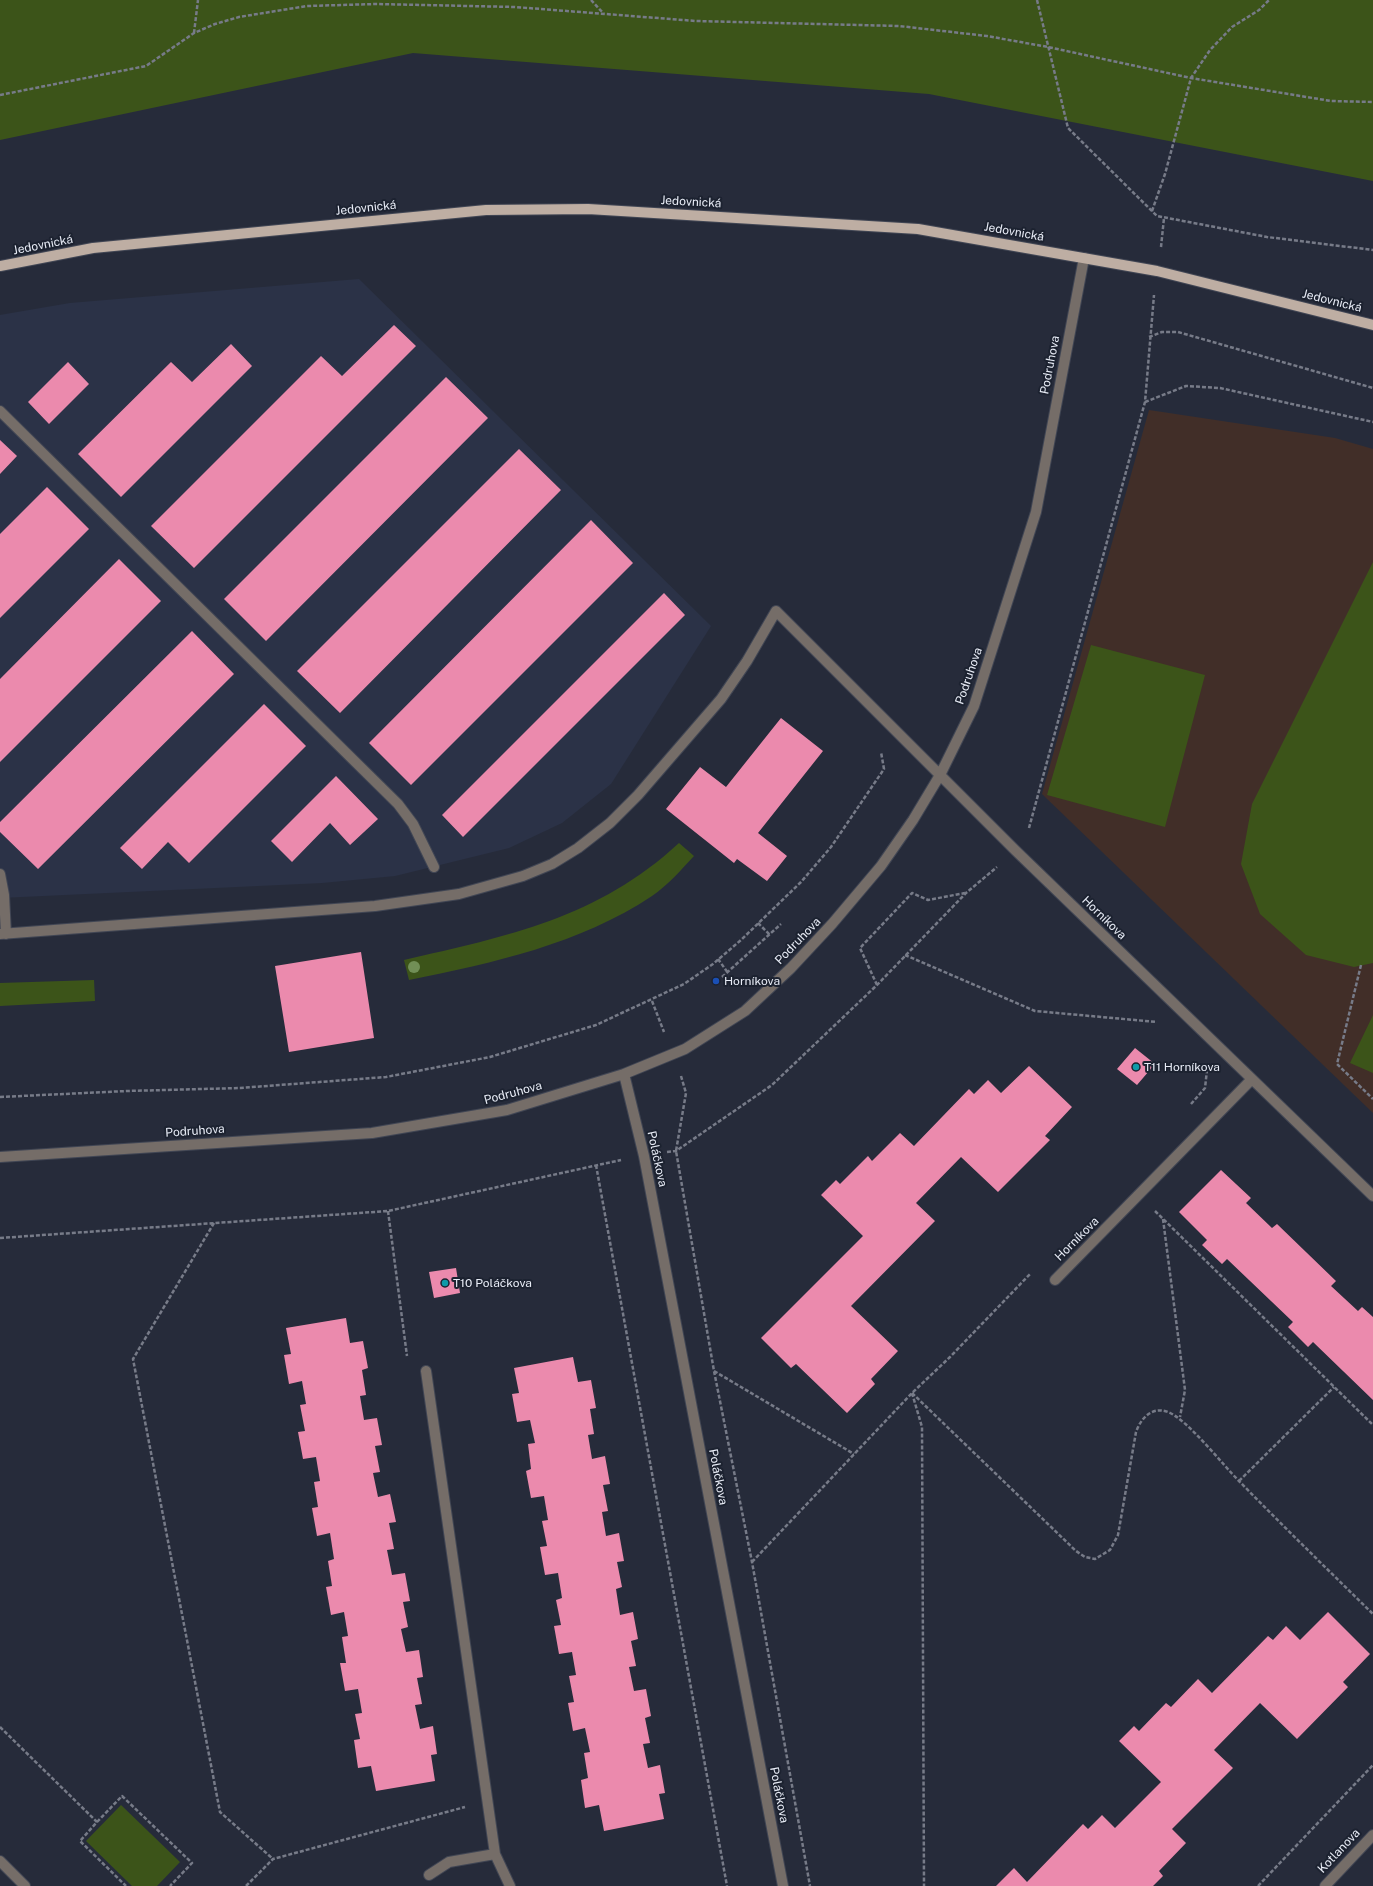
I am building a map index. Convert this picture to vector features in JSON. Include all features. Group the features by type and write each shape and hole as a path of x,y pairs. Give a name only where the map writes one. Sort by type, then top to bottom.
{"main road":[{"name":"Jedovnická","path":"0,266 93,248 486,210 580,209 918,228 1157,271 1373,325"}],"street":[{"name":"Podruhova","path":"0,1156 372,1133 507,1110 624,1074 685,1049 745,1011 791,968 832,924 882,866 940,776 974,706 1036,512 1084,258"},
{"path":"0,411 398,804 413,824 434,867"},
{"name":"Horníkova","path":"3,934 375,906 459,894 523,876 552,864 578,848 610,823 638,795 721,699 747,661 776,611 940,776 1373,1196"},
{"path":"0,874 4,895 3,934"},
{"name":"Poláčkova","path":"624,1074 644,1156 783,1886"},
{"name":"Horníkova","path":"1055,1280 1252,1079"},
{"path":"426,1371 495,1854 510,1886"},
{"name":"Kotlanova","path":"1325,1886 1373,1835"},
{"path":"429,1875 449,1862 495,1854"},
{"path":"0,1861 25,1886"}],"path":[{"path":"194,33 198,0"},
{"path":"591,0 604,14"},
{"path":"1037,0 1068,128 1157,216 1267,237 1373,250"},
{"path":"1152,211 1165,174 1191,78 1210,50 1232,27 1259,10 1269,0"},
{"path":"0,94 146,66 194,33 215,24 239,17 307,6 376,4 515,7 696,20 899,26 987,36 1048,47 1191,78 1331,101 1373,102"},
{"path":"0,1238 388,1211 596,1165 676,1151 772,1085 877,985 966,893 1016,850 1028,831 1145,402 1149,336 1164,218"},
{"path":"1149,336 1162,332 1178,332 1373,388"},
{"path":"1145,402 1186,386 1220,388 1373,422"},
{"path":"0,1097 127,1091 240,1088 386,1077 490,1057 596,1026 684,984 718,959 801,882 831,847 884,769 882,754 879,749"},
{"path":"877,985 860,948 912,893 928,900 966,893"},
{"path":"758,923 770,935"},
{"path":"722,977 781,924"},
{"path":"905,955 1035,1012 1163,1023"},
{"path":"718,959 728,973"},
{"path":"1361,965 1337,1064 1373,1099"},
{"path":"1189,1105 1205,1088 1208,1066"},
{"path":"676,1151 714,1371 752,1562 810,1886"},
{"path":"596,1165 727,1886"},
{"path":"1139,1195 1373,1425"},
{"path":"1163,1218 1185,1390 1180,1417"},
{"path":"214,1223 133,1359 220,1812 273,1859"},
{"path":"752,1562 912,1393 950,1357 1034,1270"},
{"path":"714,1371 854,1454"},
{"path":"1239,1481 1334,1387"},
{"path":"912,1393 1076,1551 1085,1557 1095,1559 1110,1550 1118,1535 1136,1432 1141,1419 1151,1412 1166,1411 1180,1417 1239,1481 1373,1614"},
{"path":"912,1393 922,1427 924,1886"},
{"path":"0,1728 97,1822"},
{"path":"1258,1886 1373,1765"},
{"path":"126,1886 80,1841 122,1796 192,1863 170,1886"},
{"path":"246,1886 273,1859 488,1801"}],"shaded area":[{"path":"359,279 711,626 611,784 562,823 509,848 395,876 322,883 0,898 0,315 70,303"},
{"path":"1149,410 1335,438 1373,449 1373,1113 1042,794"}],"green space":[{"path":"0,0 1373,0 1373,181 929,94 413,53 0,140"},
{"path":"1373,562 1373,963 1354,967 1306,955 1260,914 1241,864 1252,804"},
{"path":"1091,645 1205,675 1165,827 1047,795"},
{"path":"679,843 694,856 658,892 624,913 595,927 535,950 504,959 409,980 404,960 515,932 550,921 584,907 616,890 648,869"},
{"path":"94,980 95,1001 0,1006 0,983"},
{"path":"1373,1015 1373,1073 1350,1063"},
{"path":"121,1805 180,1862 157,1886 132,1886 86,1841"}],"building":[{"path":"394,325 416,346 194,568 151,526 321,356 342,376"},
{"path":"231,344 252,366 121,497 78,454 171,362 192,382"},
{"path":"68,362 89,384 49,424 28,402"},
{"path":"446,377 488,418 266,641 224,599"},
{"path":"0,440 17,456 0,474"},
{"path":"519,449 561,490 340,713 297,671"},
{"path":"47,487 89,529 0,618 0,534"},
{"path":"591,520 633,563 411,785 369,743"},
{"path":"119,559 161,601 0,762 0,679"},
{"path":"664,593 685,615 463,837 442,815"},
{"path":"192,631 234,674 38,869 0,832 0,822"},
{"path":"264,704 306,746 189,863 168,842 142,869 120,848"},
{"path":"781,718 823,751 758,833 787,856 767,881 737,859 734,863 666,809 700,767 726,787"},
{"path":"336,776 378,819 350,845 330,823 292,862 271,841"},
{"path":"361,952 374,1038 289,1052 275,966"},
{"name":"T11 Horníkova","path":"1135,1048 1155,1064 1137,1085 1117,1069"},
{"path":"1029,1066 1072,1107 1045,1136 1050,1140 998,1192 961,1157 916,1203 935,1221 851,1306 898,1351 871,1379 875,1384 847,1413 796,1364 791,1368 761,1338 863,1236 821,1195 836,1180 840,1184 868,1156 872,1161 900,1133 914,1146 969,1089 974,1094 988,1080 1001,1093"},
{"path":"1221,1170 1251,1198 1246,1203 1272,1228 1277,1224 1336,1281 1331,1286 1358,1311 1362,1307 1373,1317 1373,1400 1313,1342 1308,1347 1288,1327 1293,1322 1227,1259 1222,1264 1202,1245 1207,1240 1179,1212"},
{"name":"T10 Poláčkova","path":"456,1268 460,1293 434,1298 429,1272"},
{"path":"346,1318 350,1343 363,1341 368,1368 362,1370 366,1395 360,1396 364,1420 377,1418 382,1445 375,1446 380,1472 373,1473 378,1497 390,1494 396,1522 389,1523 394,1549 387,1550 392,1575 405,1573 410,1601 403,1602 408,1627 401,1629 406,1652 419,1650 423,1677 417,1678 422,1704 415,1705 420,1729 433,1726 437,1754 431,1755 435,1781 376,1791 371,1766 358,1768 354,1740 360,1739 355,1714 362,1713 358,1689 345,1691 340,1663 346,1663 342,1637 348,1636 344,1612 331,1615 326,1587 332,1586 328,1561 334,1559 330,1533 317,1536 312,1508 318,1507 314,1482 320,1481 316,1457 303,1459 298,1432 305,1431 300,1405 306,1404 302,1381 289,1384 284,1355 291,1354 286,1328"},
{"path":"573,1357 578,1382 591,1380 596,1408 590,1409 594,1434 588,1435 592,1459 605,1456 610,1484 603,1485 608,1511 602,1512 606,1536 619,1533 624,1561 617,1562 622,1587 616,1589 620,1615 633,1612 638,1639 631,1641 636,1666 629,1667 634,1691 646,1689 651,1716 645,1718 650,1743 643,1744 648,1768 660,1765 665,1793 659,1794 664,1819 604,1831 599,1805 585,1808 581,1780 588,1778 584,1753 590,1752 585,1728 573,1731 568,1703 574,1702 569,1676 576,1675 572,1652 559,1654 554,1626 561,1625 556,1600 562,1598 558,1573 545,1575 540,1547 547,1546 542,1521 548,1520 544,1496 531,1498 526,1471 531,1469 528,1444 535,1443 530,1420 517,1422 512,1394 519,1393 514,1368"},
{"path":"1328,1612 1370,1654 1343,1682 1348,1687 1297,1739 1260,1703 1214,1750 1233,1768 1172,1829 1186,1843 1159,1871 1163,1876 1153,1886 996,1886 1014,1868 1027,1882 1083,1824 1088,1829 1102,1815 1115,1828 1161,1782 1119,1741 1134,1726 1139,1731 1166,1703 1171,1707 1198,1679 1212,1693 1268,1636 1273,1640 1286,1626 1300,1640"}],"place":[{"name":"Horníkova","path":"716,981"},
{"name":"T11 Horníkova","path":"1136,1067"},
{"name":"T10 Poláčkova","path":"445,1283"}]}
